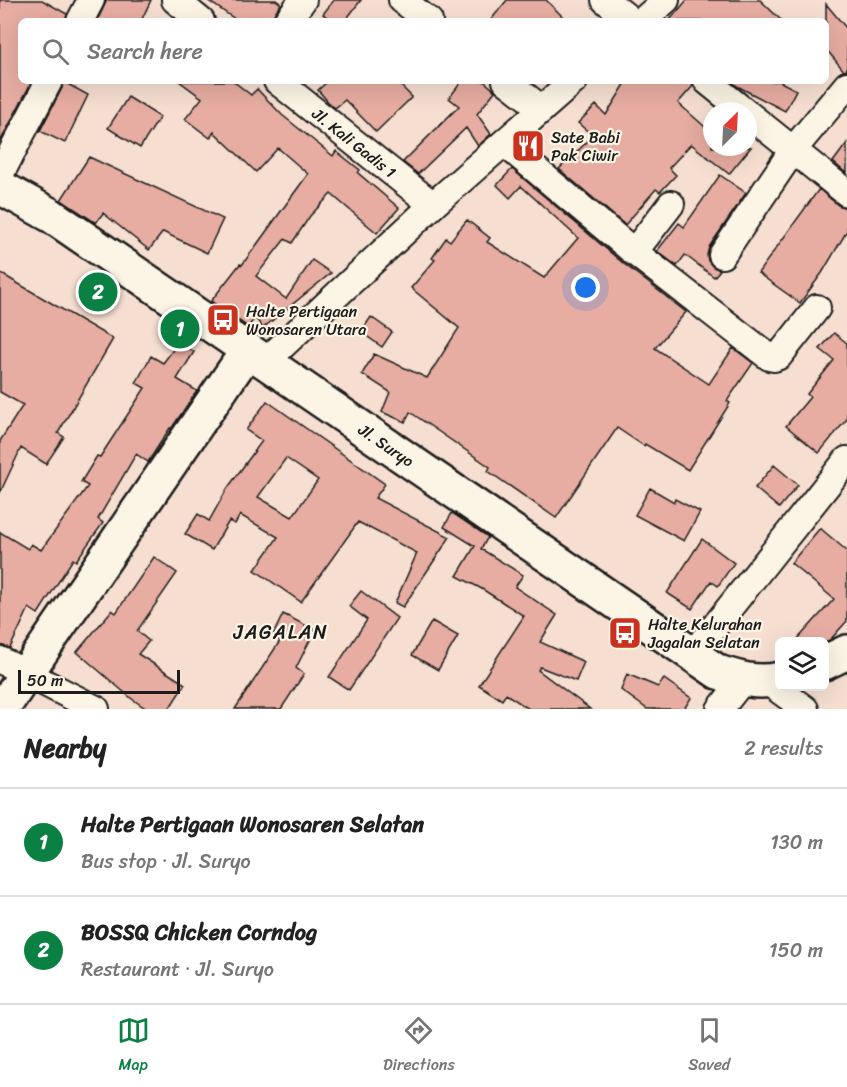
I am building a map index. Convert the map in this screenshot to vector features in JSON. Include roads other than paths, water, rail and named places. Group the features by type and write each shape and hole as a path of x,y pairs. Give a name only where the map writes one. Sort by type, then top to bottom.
{"main road":[{"name":"Jl. Suryo","path":"0,187 52,216 718,672 764,680"},
{"path":"2,709 12,667 256,356"},
{"path":"829,661 847,652"}],"street":[{"path":"82,18 91,0"},
{"path":"175,0 197,18"},
{"path":"289,18 303,0"},
{"path":"402,0 425,18"},
{"path":"605,0 628,18"},
{"path":"645,18 666,0"},
{"path":"0,175 47,84"},
{"name":"Jl. Kali Gadis 1","path":"281,84 433,205"},
{"path":"510,84 542,109"},
{"path":"256,356 571,84"},
{"path":"711,84 733,102"},
{"path":"722,255 793,150 847,85"},
{"path":"757,121 847,193"},
{"path":"504,143 634,252 771,358 779,356 817,308"},
{"path":"634,252 671,204"},
{"path":"692,655 847,460"},
{"path":"12,667 88,705"},
{"path":"720,709 764,680 805,709"}],"place":[{"name":"Sate Babi Pak Ciwir","path":"528,146"},
{"name":"BOSSQ Chicken Corndog","path":"98,292"},
{"name":"Halte Pertigaan Wonosaren Utara","path":"223,320"},
{"name":"Halte Pertigaan Wonosaren Selatan","path":"180,329"},
{"name":"Halte Kelurahan Jagalan Selatan","path":"625,633"}],"district":[{"name":"JAGALAN","path":"281,632"}]}
